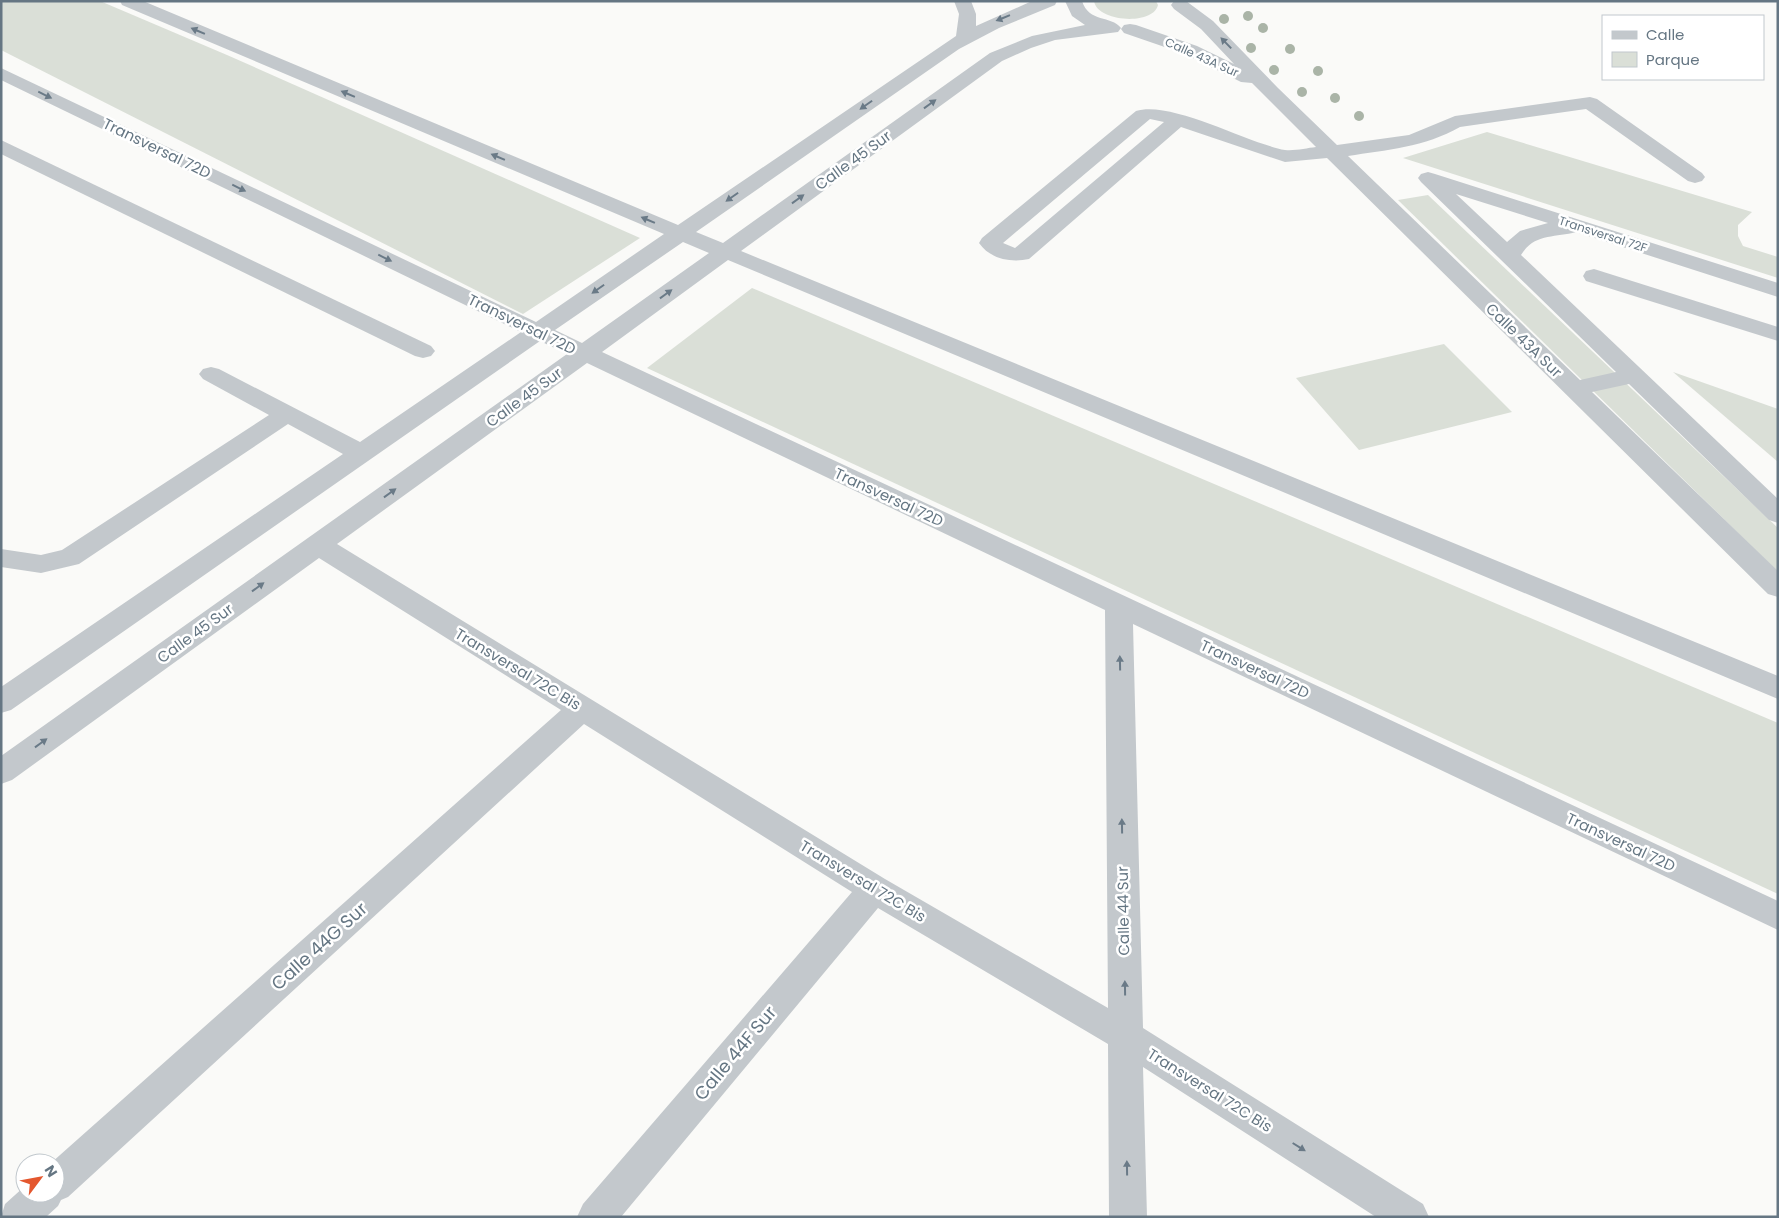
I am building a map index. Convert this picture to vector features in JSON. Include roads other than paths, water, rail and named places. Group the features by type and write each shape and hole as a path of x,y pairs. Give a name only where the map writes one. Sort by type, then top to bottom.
{"street":[{"path":"128,1 725,252 1778,688"},
{"path":"962,1 966,8 968,20 966,37"},
{"path":"1,702 966,37 997,21 1049,1"},
{"name":"Calle 43A Sur","path":"1073,1 1075,9 1083,17 1096,23 1121,28 1191,50 1220,62 1270,92"},
{"name":"Calle 43A Sur","path":"1174,12 1207,24 1270,92 1778,588"},
{"name":"Calle 45 Sur","path":"1,772 996,57 1049,35 1079,30 1147,28 1174,12"},
{"name":"Transversal 72D","path":"1,73 538,332 1778,916"},
{"path":"1178,120 1021,254 1014,255 993,247 990,243 1143,114 1149,113 1178,120 1285,156 1332,152 1412,140 1439,132 1455,122 1590,103 1695,177"},
{"path":"1,146 423,351"},
{"name":"Transversal 72F","path":"1509,256 1428,178 1778,290"},
{"path":"1581,227 1537,232 1522,238 1514,246 1509,256 1778,514"},
{"path":"1594,276 1778,334"},
{"path":"211,374 362,453"},
{"path":"1574,388 1634,376"},
{"path":"1,558 42,564 70,557 287,414"},
{"name":"Transversal 72C Bis","path":"318,545 874,889 1125,1036 1410,1217"},
{"name":"Calle 44 Sur","path":"1119,605 1128,1217"},
{"name":"Calle 44G Sur","path":"65,1175 582,708"},
{"name":"Calle 44F Sur","path":"596,1217 874,889"},
{"path":"18,1217 34,1203"}]}
